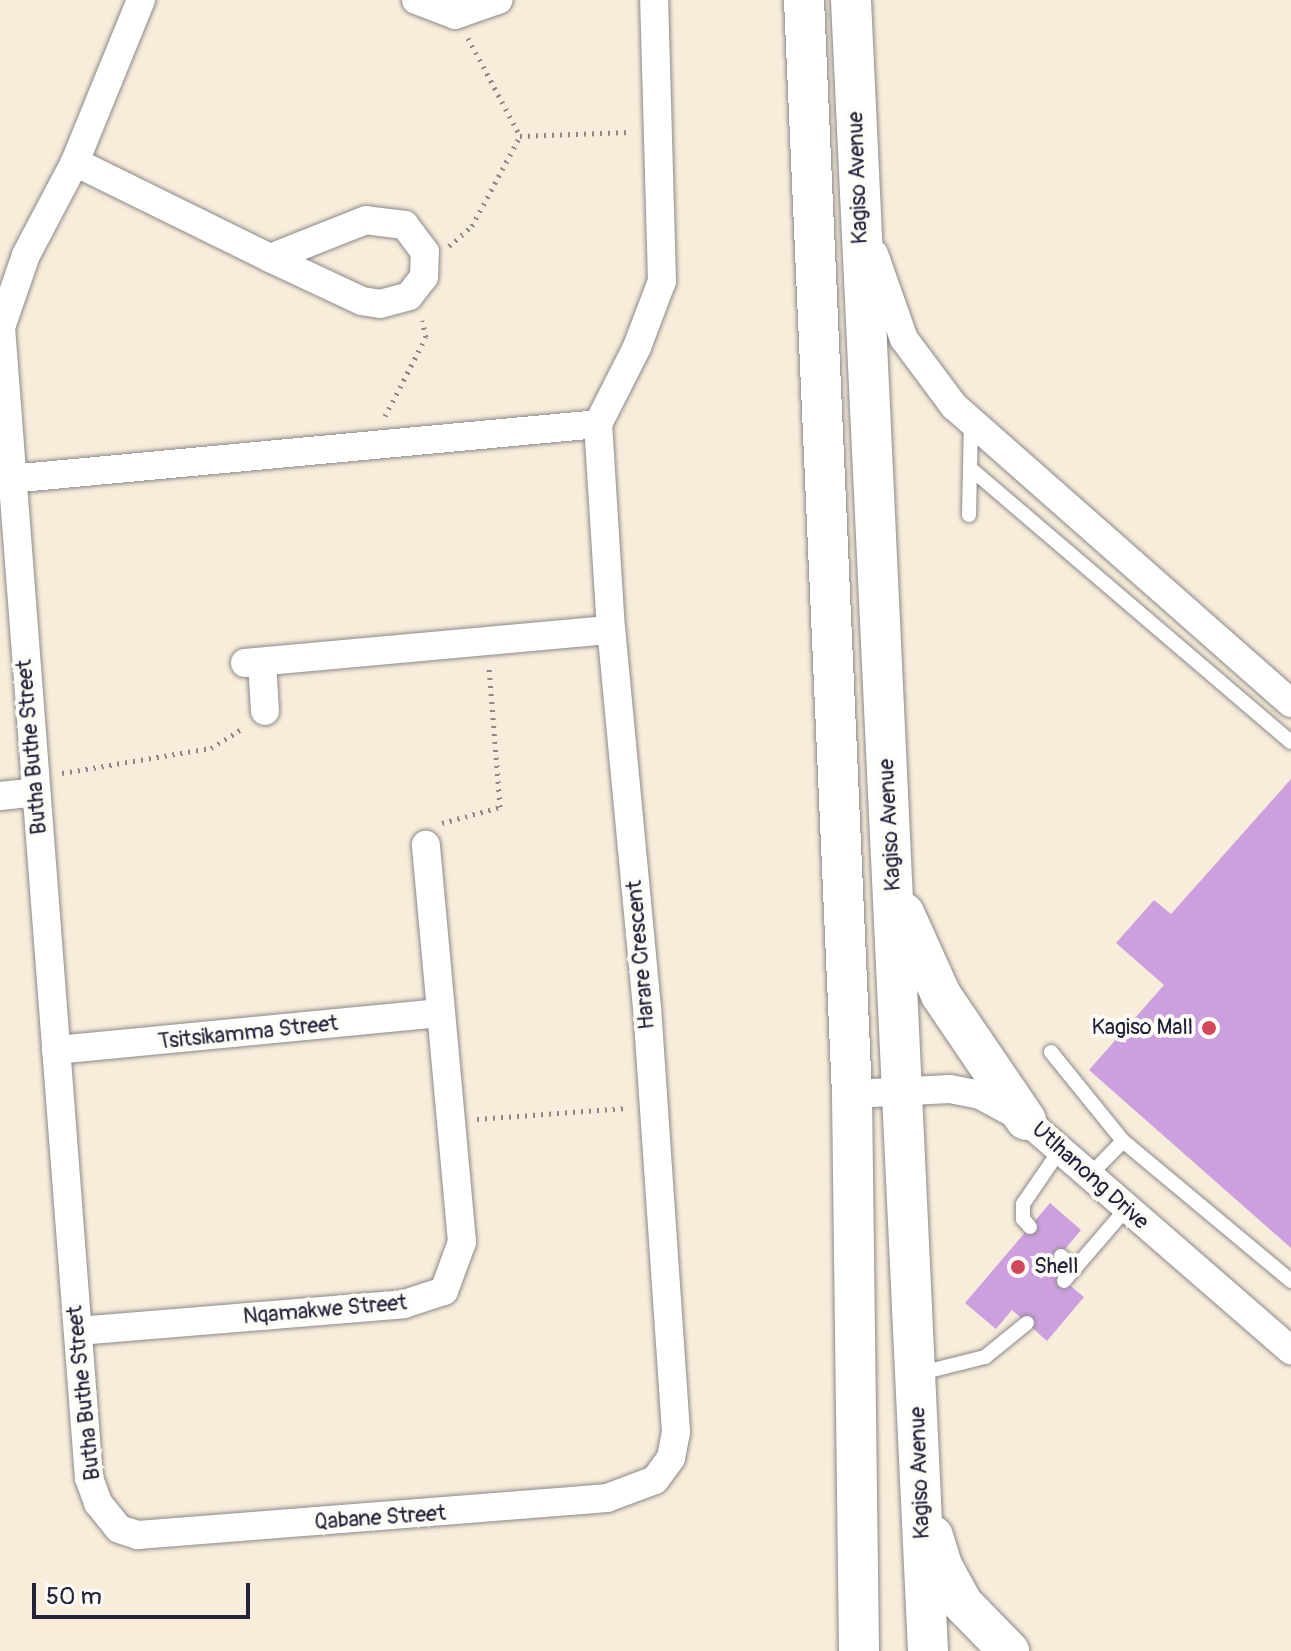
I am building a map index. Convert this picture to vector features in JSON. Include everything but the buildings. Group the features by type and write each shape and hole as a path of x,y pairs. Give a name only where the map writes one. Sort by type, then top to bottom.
{"street":[{"name":"Butha Buthe Street","path":"107,1518 89,1478 10,479 1,327 26,255 75,162 141,0"},
{"path":"416,0 455,15 498,0"},
{"path":"10,479 598,424 637,347 662,281 654,0"},
{"path":"804,0 852,1094 859,1651"},
{"name":"Kagiso Avenue","path":"851,0 928,1651"},
{"path":"75,162 270,258 362,301 398,301 419,279 422,244 405,225 366,220 270,258"},
{"path":"859,210 904,339 922,369 972,423 1291,703"},
{"name":"Harare Crescent","path":"598,424 611,630 653,1106 676,1432 671,1458 655,1480"},
{"path":"265,711 254,663 611,630"},
{"path":"0,796 35,787"},
{"path":"426,845 439,1013 452,1121"},
{"path":"893,887 941,995 1026,1120"},
{"name":"Tsitsikamma Street","path":"56,1050 439,1013"},
{"name":"Utlhanong Drive","path":"852,1094 903,1089 968,1092 1026,1120 1291,1350"},
{"name":"Nqamakwe Street","path":"78,1331 404,1304 444,1291 462,1242 452,1121"},
{"name":"Qabane Street","path":"107,1518 138,1535 455,1513 607,1498 655,1480"},
{"path":"920,1494 942,1566 963,1604 1009,1651"},
{"path":"847,1651 858,1593"}],"lane":[{"path":"969,515 972,423"},
{"path":"970,468 1291,742"},
{"path":"1051,1052 1123,1141 1291,1281"},
{"path":"1089,1176 1123,1141"},
{"path":"1030,1227 1023,1219 1023,1204 1060,1150"},
{"path":"1064,1281 1126,1209"},
{"path":"1061,1256 1075,1269"},
{"path":"916,1374 985,1357 1027,1323"}],"path":[{"path":"455,15 520,136"},
{"path":"520,136 659,131"},
{"path":"370,445 426,337 419,279 472,226 520,136"},
{"path":"426,845 436,825 500,807 487,642"},
{"path":"35,787 211,748 265,711"},
{"path":"452,1121 653,1106"}],"place":[{"name":"Kagiso Mall","path":"1209,1028"},
{"name":"Shell","path":"1018,1267"}]}
